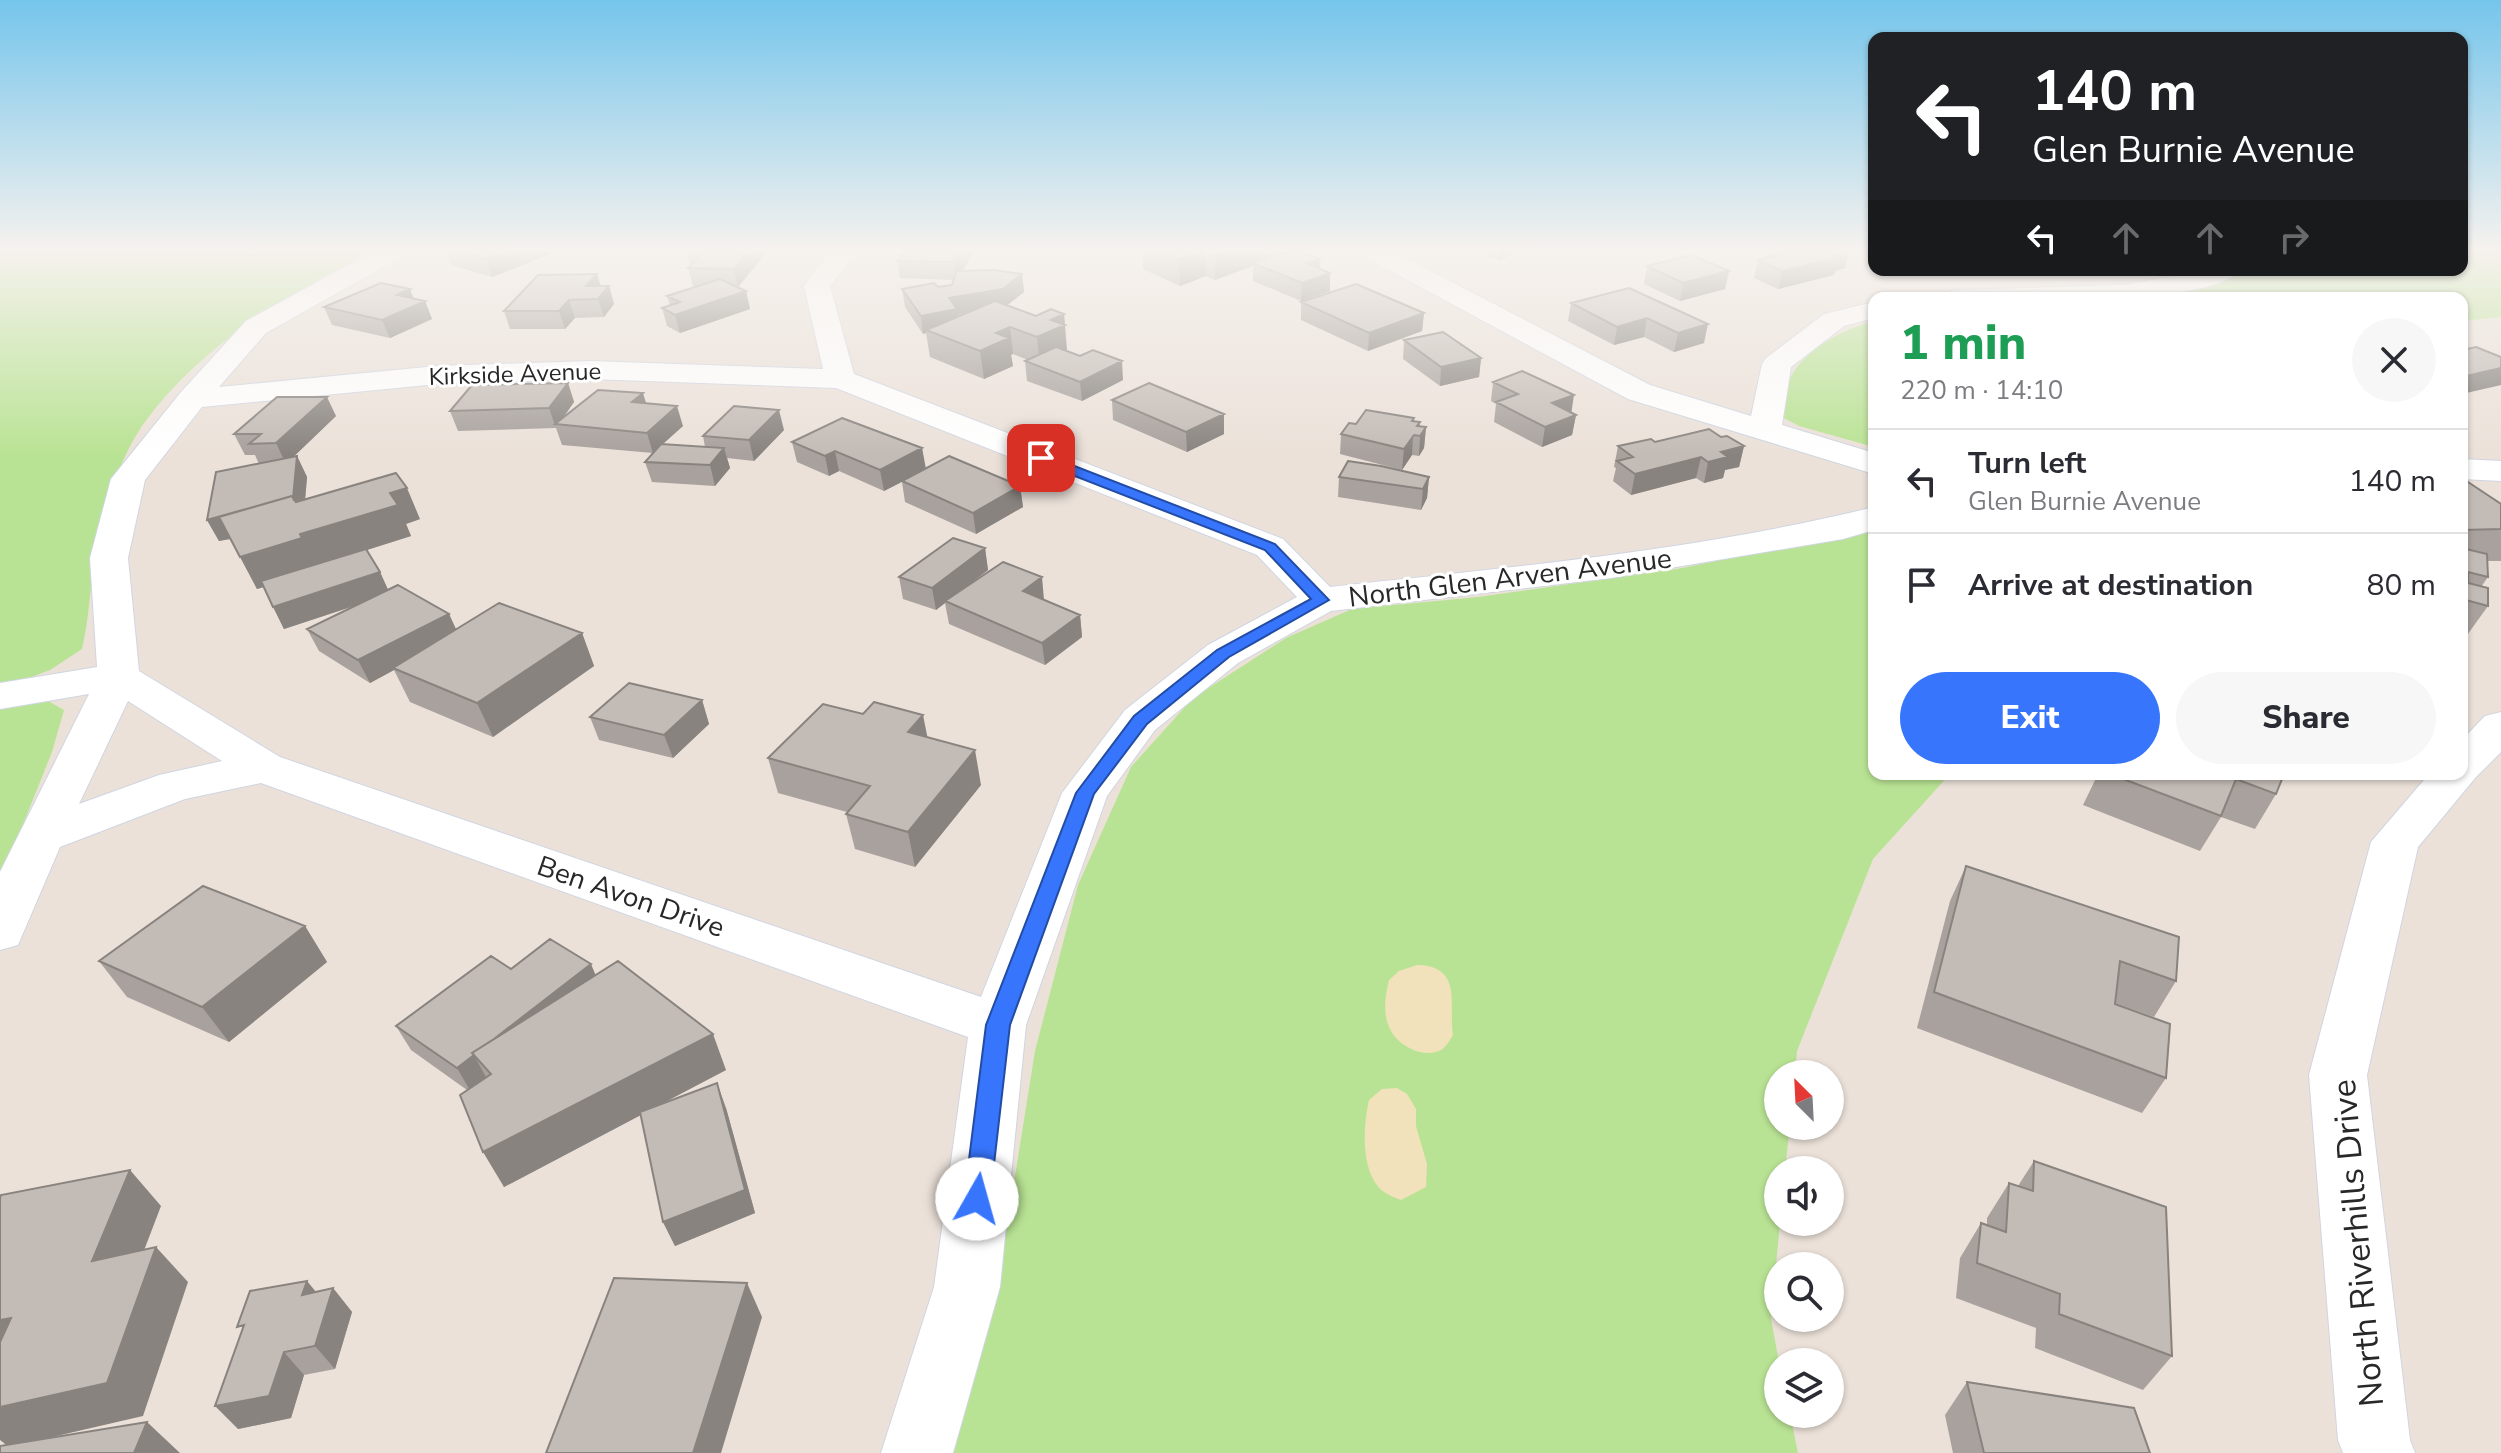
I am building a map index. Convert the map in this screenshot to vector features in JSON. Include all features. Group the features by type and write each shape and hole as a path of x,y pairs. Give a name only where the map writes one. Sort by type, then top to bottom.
{"street":[{"path":"0,931 40,836 119,676 109,558 128,479 192,399 256,327 271,319"},
{"path":"825,319 840,379"},
{"path":"1500,319 1639,392 1868,462"},
{"path":"1765,429 1777,364 1839,319"},
{"name":"Kirkside Avenue","path":"192,399 437,375 590,370 840,379 1270,547 1321,600"},
{"path":"2468,469 2501,471"},
{"name":"North Glen Arven Avenue","path":"917,1453 967,1287 998,1025 1085,793 1140,720 1223,654 1321,600 1611,567 1843,528 1868,520"},
{"path":"0,696 119,676"},
{"name":"Ben Avon Drive","path":"119,676 264,768 998,1025"},
{"path":"2468,759 2501,726"},
{"path":"40,836 175,786 264,768"},
{"name":"North Riverhills Drive","path":"2379,1453 2374,1440 2338,1075 2395,842 2450,780"}],"green space":[{"path":"0,319 255,319 190,371 165,397 135,437 123,460 102,522 82,649 50,670 0,689"},
{"path":"1868,323 1868,445 1799,426 1780,416 1787,384 1802,361 1824,343"},
{"path":"1868,530 1868,780 1945,780 1873,859 1797,1051 1796,1060 1764,1060 1764,1140 1788,1140 1787,1156 1764,1156 1764,1236 1779,1236 1777,1252 1764,1252 1764,1332 1773,1332 1776,1348 1764,1348 1764,1428 1793,1428 1798,1453 953,1453 1001,1264 1035,1051 1078,885 1131,767 1193,698 1286,638 1352,609 1478,597 1677,569"},
{"path":"48,701 64,710 52,752 0,882 0,708"}],"sand":[{"path":"1417,965 1442,972 1451,990 1453,1035 1445,1047 1434,1052 1420,1052 1406,1046 1391,1031 1386,1019 1389,980 1399,971"},
{"path":"1397,1088 1407,1094 1416,1109 1416,1126 1427,1164 1426,1187 1401,1200 1376,1184 1365,1149 1369,1100 1382,1089"}],"building":[{"path":"953,319 1054,319 1051,320 1065,325 1037,337 1010,327 996,333 1009,338 980,351 926,330"},
{"path":"1338,319 1408,319 1369,333"},
{"path":"1601,319 1644,319 1617,327"},
{"path":"1649,319 1697,319 1708,324 1678,333"},
{"path":"1443,332 1481,358 1441,367 1404,340"},
{"path":"1056,347 1080,356 1093,350 1122,361 1080,382 1025,361"},
{"path":"2476,347 2501,357 2501,368 2468,376 2468,349"},
{"path":"1522,371 1574,395 1552,403 1576,415 1545,427 1496,402 1518,394 1493,382"},
{"path":"568,383 549,408 450,411 472,385"},
{"path":"1149,383 1224,414 1186,432 1112,400"},
{"path":"598,390 643,393 632,402 677,406 647,433 555,424"},
{"path":"277,397 327,397 276,443 249,444 261,434 234,434"},
{"path":"734,406 779,410 749,440 703,436"},
{"path":"1366,410 1414,418 1412,421 1420,422 1417,426 1426,427 1420,436 1414,435 1404,449 1341,434 1349,423 1356,424"},
{"path":"842,418 922,448 880,470 835,451 825,456 792,442"},
{"path":"1709,429 1744,446 1721,452 1728,457 1708,462 1701,457 1635,474 1617,461 1633,457 1618,446 1651,439 1655,442"},
{"path":"661,444 724,448 710,465 645,462"},
{"path":"297,456 293,498 207,520 216,472"},
{"path":"949,456 1020,486 973,513 902,481"},
{"path":"1348,461 1429,477 1423,489 1339,477"},
{"path":"396,473 407,488 390,493 398,505 300,534 302,538 240,557 219,517 292,496 296,502"},
{"path":"2468,482 2501,504 2501,529 2468,530"},
{"path":"953,538 985,548 932,588 899,577"},
{"path":"366,549 380,572 273,607 261,581"},
{"path":"2468,549 2487,554 2488,577 2468,572"},
{"path":"1003,562 1042,577 1023,591 1080,615 1042,643 945,601"},
{"path":"2468,583 2488,588 2488,606 2468,601"},
{"path":"398,585 449,614 358,660 307,629"},
{"path":"499,603 582,633 477,703 393,668"},
{"path":"629,683 702,700 664,735 590,717"},
{"path":"874,702 923,715 908,732 975,750 908,832 846,814 870,786 768,758 823,704 863,714"},
{"path":"2126,780 2236,780 2221,816"},
{"path":"2239,780 2282,780 2276,794"},
{"path":"1966,866 2179,937 2176,981 2120,961 2115,1004 2170,1024 2166,1078 1934,992"},
{"path":"203,886 305,926 202,1007 99,961"},
{"path":"550,939 591,964 472,1053 474,1055 457,1068 396,1026 491,956 511,969"},
{"path":"618,961 713,1034 483,1152 460,1095 491,1074 472,1053"},
{"path":"717,1083 745,1190 663,1222 640,1112"},
{"path":"2034,1161 2166,1207 2172,1356 2059,1314 2060,1294 1977,1263 1981,1223 2006,1232 2009,1183 2033,1191"},
{"path":"130,1170 92,1261 156,1247 107,1383 0,1407 0,1342 11,1318 0,1320 1,1195"},
{"path":"614,1278 747,1283 693,1453 546,1453"},
{"path":"307,1281 302,1295 333,1288 315,1346 284,1352 269,1396 215,1406 244,1325 237,1327 250,1291"},
{"path":"1967,1382 2134,1408 2150,1453 1984,1453"},
{"path":"147,1422 134,1453 0,1453 0,1446"}],"route":[{"path":"977,1199 998,1025 1085,793 1140,720 1223,654 1321,600 1270,547 1041,458"}]}
